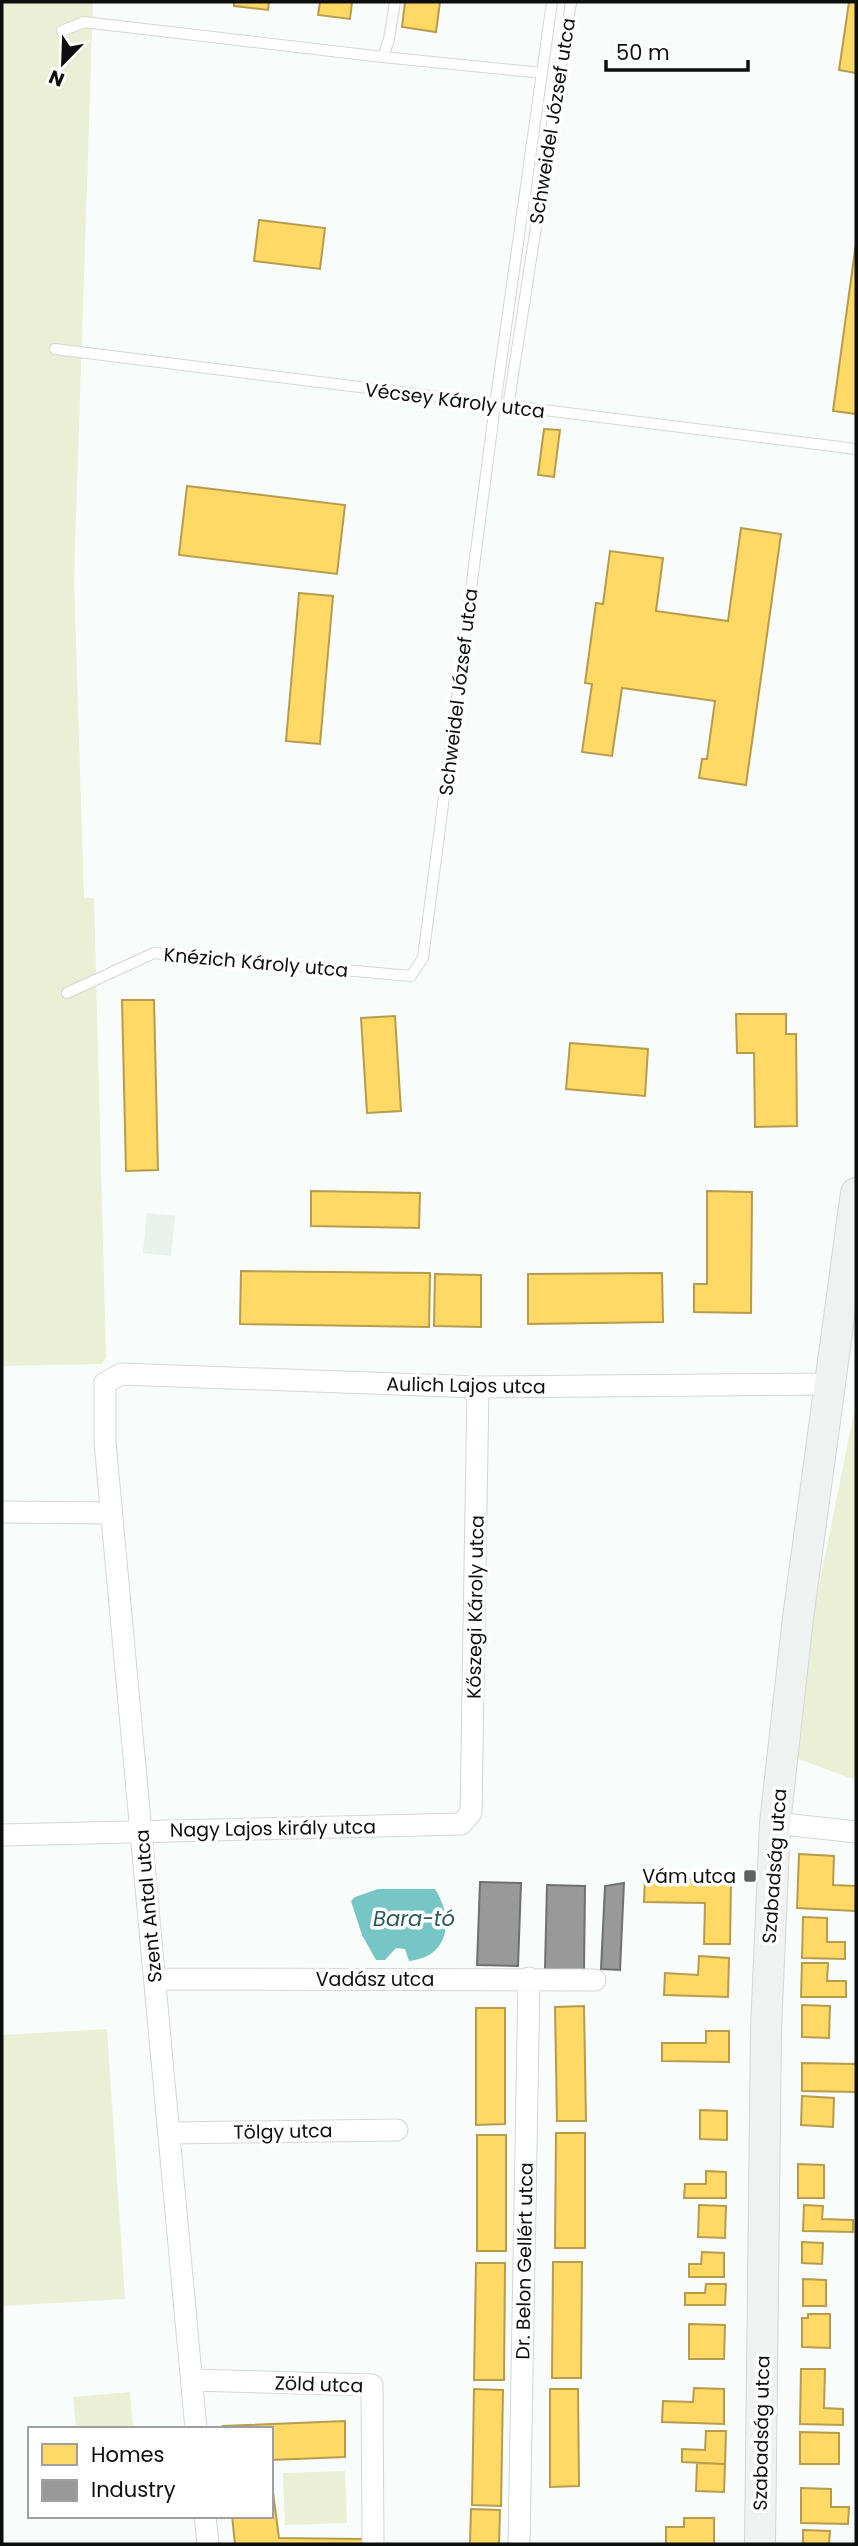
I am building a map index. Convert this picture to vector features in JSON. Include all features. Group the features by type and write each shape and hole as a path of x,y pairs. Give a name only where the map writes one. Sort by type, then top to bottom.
{"main road":[{"name":"Szabadság utca","path":"760,2544 766,2029 775,1823 798,1618 856,1193"}],"street":[{"name":"Aulich Lajos utca","path":"105,1383 121,1374 478,1387 830,1384"},
{"name":"Szent Antal utca","path":"105,1383 105,1442 111,1513 196,2427"},
{"name":"Kőszegi Károly utca","path":"461,1824 471,1813 478,1387"},
{"path":"2,1512 111,1513"},
{"path":"775,1823 856,1832"},
{"name":"Nagy Lajos király utca","path":"2,1835 461,1824"},
{"name":"Vadász utca","path":"155,1979 595,1980"},
{"name":"Dr. Belon Gellért utca","path":"519,2544 529,1979"},
{"name":"Tölgy utca","path":"169,2133 397,2130"},
{"name":"Zöld utca","path":"192,2380 372,2385 373,2544"},
{"path":"205,2518 208,2544"}],"lane":[{"path":"383,57 395,2"},
{"name":"Schweidel József utca","path":"411,976 423,958 495,405 552,2"},
{"name":"Schweidel József utca","path":"508,407 571,2"},
{"path":"62,31 84,22 542,73"},
{"name":"Vécsey Károly utca","path":"55,349 856,449"},
{"name":"Knézich Károly utca","path":"67,993 154,953 411,976"}],"shaded area":[{"path":"147,1213 175,1216 171,1256 143,1253"}],"green space":[{"path":"2,2 93,2 74,578 84,898 94,898 106,1358 101,1364 2,1366"},
{"path":"856,1403 856,1780 785,1754"},
{"path":"107,2029 125,2299 2,2306 2,2035"},
{"path":"130,2392 133,2427 76,2427 73,2397"},
{"path":"345,2471 347,2523 285,2525 283,2473"}],"water":[{"name":"Bara-tó","path":"378,1889 435,1889 445,1912 446,1924 445,1935 433,1952 423,1958 409,1961 405,1949 396,1948 385,1960 376,1960 362,1935 351,1901"}],"building: Homes":[{"path":"234,2 269,2 268,10 234,6"},
{"path":"320,2 352,2 350,19 318,15"},
{"path":"405,2 440,2 436,32 402,27"},
{"path":"849,2 856,2 856,73 839,70"},
{"path":"259,220 325,228 320,269 254,261"},
{"path":"856,243 856,414 833,411"},
{"path":"544,429 560,430 554,477 538,475"},
{"path":"187,486 345,505 337,574 179,555"},
{"path":"741,528 781,534 746,785 699,778 702,759 707,759 715,701 622,688 612,756 582,752 592,684 585,683 596,603 603,604 610,551 663,558 656,611 728,621"},
{"path":"299,593 333,596 320,744 286,741"},
{"path":"122,1000 154,1000 158,1170 126,1171"},
{"path":"736,1014 786,1014 786,1034 796,1034 797,1126 755,1127 754,1053 737,1053"},
{"path":"395,1016 401,1111 367,1113 361,1018"},
{"path":"570,1043 648,1049 645,1096 566,1089"},
{"path":"311,1191 420,1193 419,1228 311,1226"},
{"path":"707,1191 752,1192 751,1313 694,1312 694,1284 707,1284"},
{"path":"241,1271 430,1273 429,1327 240,1324"},
{"path":"662,1273 663,1322 528,1324 528,1274"},
{"path":"435,1274 481,1275 481,1327 434,1326"},
{"path":"799,1854 834,1856 833,1885 856,1886 855,1911 797,1908"},
{"path":"645,1878 731,1880 730,1944 704,1944 705,1903 644,1902"},
{"path":"803,1917 827,1918 827,1942 845,1942 845,1959 802,1958"},
{"path":"699,1956 729,1958 728,1997 664,1995 665,1973 698,1975"},
{"path":"802,1963 828,1963 827,1981 846,1981 846,1997 801,1997"},
{"path":"802,2005 830,2006 829,2038 802,2037"},
{"path":"584,2006 586,2121 557,2121 555,2007"},
{"path":"476,2008 505,2008 505,2124 476,2125"},
{"path":"706,2031 729,2031 729,2062 662,2061 662,2043 706,2043"},
{"path":"802,2063 856,2064 856,2092 802,2091"},
{"path":"802,2096 834,2098 833,2127 801,2125"},
{"path":"700,2110 727,2111 727,2140 700,2139"},
{"path":"556,2133 585,2133 585,2248 555,2248"},
{"path":"477,2135 506,2135 506,2251 477,2251"},
{"path":"798,2164 824,2165 824,2198 798,2198"},
{"path":"706,2171 726,2172 726,2198 684,2198 685,2184 706,2184"},
{"path":"699,2205 726,2206 725,2238 698,2237"},
{"path":"804,2205 823,2206 822,2219 853,2220 853,2232 803,2231"},
{"path":"802,2242 823,2243 822,2264 802,2263"},
{"path":"702,2252 724,2253 724,2277 689,2277 689,2264 701,2264"},
{"path":"553,2262 582,2262 581,2378 552,2378"},
{"path":"476,2263 505,2263 504,2380 474,2380"},
{"path":"803,2279 826,2280 826,2306 803,2306"},
{"path":"706,2284 726,2284 725,2305 685,2305 685,2293 705,2293"},
{"path":"808,2314 830,2314 830,2348 802,2347 802,2318 808,2318"},
{"path":"689,2324 725,2325 724,2359 689,2359"},
{"path":"801,2369 825,2369 824,2408 843,2409 843,2425 800,2424"},
{"path":"694,2388 724,2389 724,2424 662,2422 663,2401 693,2402"},
{"path":"474,2389 503,2390 501,2506 472,2505"},
{"path":"550,2389 578,2389 579,2486 550,2487"},
{"path":"345,2421 345,2457 273,2460 273,2427 223,2426"},
{"path":"706,2431 726,2431 725,2464 682,2462 682,2449 705,2450"},
{"path":"800,2432 839,2433 839,2464 800,2464"},
{"path":"697,2463 725,2464 724,2492 696,2491"},
{"path":"801,2488 831,2489 831,2507 849,2507 848,2524 801,2523"},
{"path":"273,2492 279,2538 363,2539 363,2544 235,2544 232,2518 273,2518"},
{"path":"471,2509 500,2510 499,2544 470,2544"},
{"path":"684,2518 714,2518 714,2544 666,2544 666,2527 684,2527"},
{"path":"803,2530 830,2531 829,2544 803,2544"}],"building: Industry":[{"path":"480,1882 521,1883 518,1966 477,1965"},
{"path":"624,1883 620,1970 601,1969 605,1886"},
{"path":"547,1885 585,1886 584,1970 545,1969"}],"place":[{"name":"Vám utca","path":"750,1876"}]}
